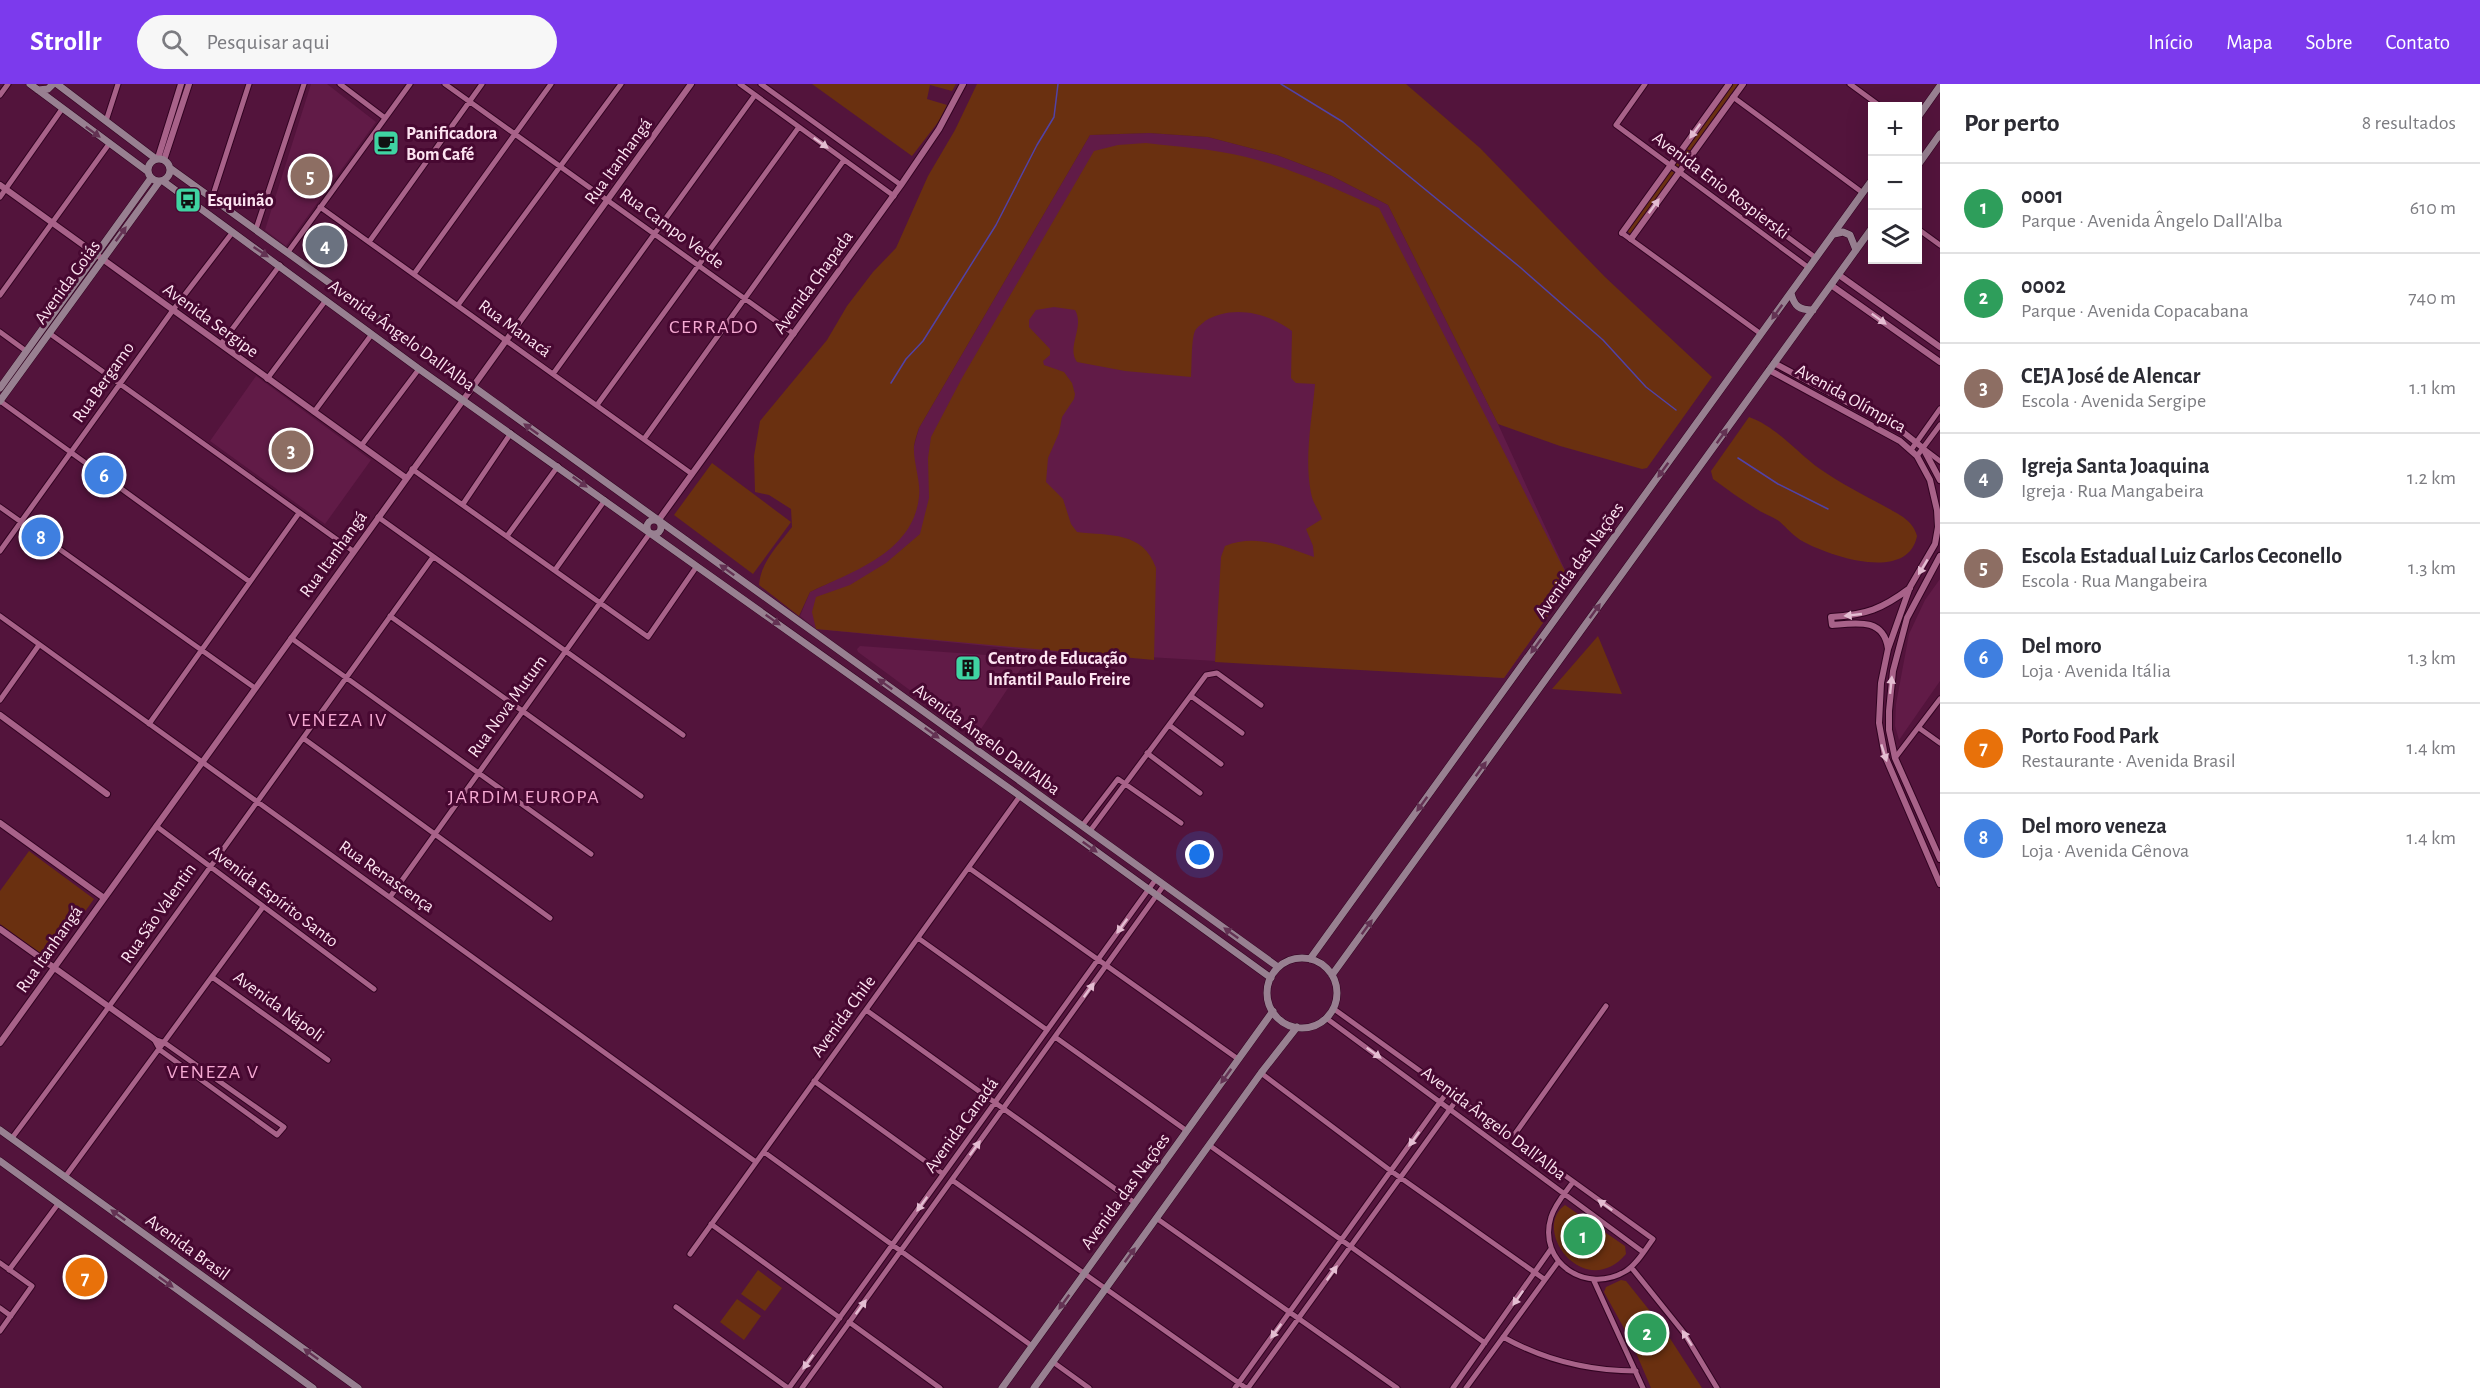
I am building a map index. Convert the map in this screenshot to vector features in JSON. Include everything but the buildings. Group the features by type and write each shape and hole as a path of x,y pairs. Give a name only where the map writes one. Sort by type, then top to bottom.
{"main road":[{"path":"30,84 149,175 161,181 168,177 170,168 55,84 48,89 38,90"},
{"path":"1922,110 1940,86"},
{"path":"1922,158 1940,134"},
{"path":"149,175 150,163 159,159"},
{"name":"Avenida Ângelo Dall'Alba","path":"170,168 1278,967"},
{"name":"Avenida Goiás","path":"0,388 96,254 149,175"},
{"name":"Avenida Ângelo Dall'Alba","path":"161,181 280,265 419,369 1020,796 1271,978"},
{"name":"Avenida Goiás","path":"0,400 161,181"},
{"name":"Avenida das Nações","path":"1310,959 1868,186"},
{"path":"1833,234 1843,232 1850,235 1856,250"},
{"path":"1332,975 1868,234"},
{"path":"280,265 288,252"},
{"path":"1791,293 1794,305 1798,308 1813,310"},
{"path":"650,532 656,534 660,531 658,521"},
{"path":"1293,959 1310,959 1326,967 1332,975 1337,986 1337,998 1334,1009 1318,1024 1297,1027 1284,1022 1273,1011 1268,995 1271,978 1278,967 1293,959"},
{"name":"Avenida das Nações","path":"1002,1388 1273,1011"},
{"path":"1034,1388 1261,1073 1297,1027"},
{"name":"Avenida Brasil","path":"0,1130 358,1388"},
{"path":"0,1161 313,1388"}],"street":[{"path":"0,94 8,84"},
{"path":"106,121 118,84"},
{"path":"159,159 181,84"},
{"path":"159,159 189,84"},
{"path":"212,198 249,84"},
{"path":"256,229 304,84"},
{"path":"339,84 385,118"},
{"path":"288,252 410,84"},
{"name":"Rua Campo Verde","path":"445,84 794,334"},
{"path":"369,242 482,84"},
{"path":"414,274 551,84"},
{"path":"458,305 621,84"},
{"name":"Rua Itanhangá","path":"0,1043 691,84"},
{"path":"740,84 894,196"},
{"path":"762,84 902,185"},
{"name":"Avenida Chapada","path":"658,521 902,185 939,129 963,84"},
{"name":"Avenida Enio Rospierski","path":"1645,84 1616,125 1809,268"},
{"path":"1730,84 1622,233 1761,334"},
{"path":"1631,239 1743,84"},
{"path":"1850,84 1875,102"},
{"path":"553,374 755,95"},
{"path":"1733,97 1863,193"},
{"path":"0,197 3,187 62,109"},
{"path":"597,405 799,127"},
{"path":"0,295 109,144"},
{"path":"1933,144 1940,150"},
{"path":"852,165 857,161 858,154"},
{"path":"644,438 844,160"},
{"name":"Avenida Enio Rospierski","path":"1686,162 1816,258"},
{"name":"Avenida Sergipe","path":"3,187 406,478"},
{"name":"Rua Manacá","path":"321,207 692,474"},
{"name":"Rua Bergamo","path":"0,550 172,310 232,232"},
{"path":"1922,232 1940,245"},
{"path":"221,344 280,265"},
{"path":"1839,274 1940,347"},
{"path":"1831,285 1940,362"},
{"path":"267,379 326,300"},
{"path":"0,332 26,351"},
{"path":"49,333 353,551"},
{"path":"314,412 372,334"},
{"name":"Avenida Olímpica","path":"1774,363 1882,420 1916,442 1923,448 1940,480"},
{"path":"361,446 419,369"},
{"name":"Avenida Olímpica","path":"1769,370 1889,433 1917,456 1933,488 1938,527 1935,544 1910,588 1888,649 1879,705 1881,745 1940,884"},
{"path":"0,400 250,582"},
{"path":"1911,450 1940,409"},
{"path":"1917,456 1940,425"},
{"path":"462,504 511,433"},
{"path":"1923,448 1940,461"},
{"path":"507,536 558,466"},
{"path":"412,469 648,637 694,564"},
{"path":"555,570 605,500"},
{"path":"0,507 255,688"},
{"path":"149,724 299,513"},
{"path":"378,517 683,735"},
{"name":"Rua Nova Mutum","path":"390,897 650,532"},
{"path":"1940,556 1907,618 1893,671 1889,730 1895,758 1940,859"},
{"name":"Rua São Valentin","path":"12,1138 109,1008 433,557"},
{"name":"Avenida Olímpica","path":"1888,649 1879,631 1867,623 1832,625 1831,617 1863,614 1876,610 1910,588"},
{"name":"Rua Renascença","path":"0,616 756,1162"},
{"path":"390,616 641,796"},
{"path":"291,638 591,854"},
{"path":"0,700 39,645"},
{"path":"1090,831 1206,675 1217,673 1261,705"},
{"path":"1191,696 1242,733"},
{"path":"1895,758 1940,699"},
{"path":"0,715 107,794"},
{"path":"1169,725 1221,764"},
{"path":"1919,728 1940,743"},
{"path":"303,738 550,918"},
{"path":"1147,753 1200,793"},
{"path":"1082,826 1118,779 1181,824"},
{"name":"Avenida Chile","path":"690,1254 1020,796"},
{"path":"0,823 104,897"},
{"name":"Avenida Espírito Santo","path":"156,826 374,989"},
{"path":"969,868 1238,1059"},
{"name":"Avenida Canadá","path":"789,1388 1156,879"},
{"name":"Avenida Canadá","path":"802,1388 1164,885"},
{"path":"65,1177 263,906"},
{"path":"0,929 154,1040 165,1043 284,1127 277,1135 160,1050 154,1040"},
{"path":"918,938 1047,1030"},
{"name":"Avenida Nápoli","path":"212,977 328,1059"},
{"path":"1512,1138 1606,1006"},
{"name":"Avenida Ângelo Dall'Alba","path":"1326,1018 1643,1252 1653,1239 1334,1009"},
{"path":"866,1010 1135,1203"},
{"path":"1055,1036 1187,1131"},
{"path":"1261,1073 1400,1178 1544,1279"},
{"path":"814,1081 944,1174"},
{"path":"1237,1385 1448,1091"},
{"path":"952,1180 1237,1385 1247,1388 1458,1098"},
{"path":"1209,1145 1485,1343"},
{"path":"764,1152 1032,1346"},
{"path":"1573,1182 1551,1218 1548,1239 1558,1262 1575,1275 1594,1281 1616,1276 1631,1267 1643,1252"},
{"path":"9,1270 58,1204"},
{"path":"1156,1218 1397,1388"},
{"path":"711,1224 840,1318"},
{"path":"1453,1388 1551,1249"},
{"path":"1466,1388 1558,1262"},
{"path":"0,1263 32,1286 0,1331"},
{"path":"1631,1267 1684,1333 1717,1388"},
{"path":"1594,1281 1643,1388"},
{"path":"676,1307 789,1388"},
{"path":"0,1308 11,1316"},
{"path":"849,1322 940,1388"},
{"path":"1503,1337 1530,1351 1566,1362 1600,1369 1636,1371"},
{"path":"1053,1362 1089,1388"}],"shaded area":[{"path":"311,84 327,84 376,122 286,246 265,230"},
{"path":"812,84 956,84 952,91 930,85 927,99 947,105 939,121 912,156"},
{"path":"977,84 1406,84 1480,148 1605,277 1712,377 1647,468 1642,469 1560,446 1498,424 1388,205 1332,176 1277,155 1208,137 1149,133 1090,135 919,428 914,446 919,497 914,516 906,532 879,557 810,592 799,616 759,585 763,568 792,527 791,509 769,495 755,492 754,456 760,421 827,340 847,306 873,272 896,248 928,176 955,130"},
{"path":"1732,84 1738,84 1677,169 1673,166"},
{"path":"1149,133 1208,137 1277,155 1332,176 1388,205 1498,424 1571,583 1504,678 1028,650 816,629 800,616 810,592 833,581 914,446 919,428 1090,135"},
{"path":"1146,143 1246,157 1314,180 1379,208 1571,583 1504,678 1215,662 1221,557 1225,546 1237,542 1259,541 1314,557 1313,546 1306,529 1322,519 1312,496 1308,466 1315,384 1296,383 1291,378 1292,331 1261,315 1238,312 1216,316 1205,321 1196,330 1193,340 1191,377 1125,371 1077,362 1073,350 1078,323 1075,310 1054,307 1036,310 1029,320 1029,327 1050,349 1050,355 1043,361 1044,365 1064,372 1072,383 1075,394 1062,417 1059,433 1048,458 1046,482 1063,499 1071,524 1077,532 1113,535 1134,541 1150,556 1156,568 1154,660 816,629 812,612 816,597 850,585 886,563 920,534 929,498 928,458 931,437 962,378 1094,151 1118,145"},
{"path":"1671,171 1675,173 1631,234 1627,231"},
{"path":"256,376 371,460 325,524 210,441"},
{"path":"1749,417 1769,427 1811,462 1843,484 1904,518 1915,530 1917,536 1911,550 1899,559 1884,562 1867,562 1831,554 1800,540 1779,521 1749,505 1713,479 1711,471"},
{"path":"712,463 791,522 753,574 674,515"},
{"path":"1940,579 1940,681 1899,740 1895,726 1896,704 1909,634 1925,600"},
{"path":"1598,636 1622,694 1552,689"},
{"path":"860,646 1028,658 975,738 858,652 857,649"},
{"path":"29,851 94,899 50,960 0,924 0,891"},
{"path":"1565,1205 1625,1246 1626,1254 1610,1267 1594,1270 1579,1266 1567,1257 1558,1244 1554,1230 1556,1216"},
{"path":"758,1270 782,1288 765,1311 741,1294"},
{"path":"1621,1280 1626,1281 1662,1326 1702,1388 1651,1388 1631,1341 1604,1292 1606,1287"},
{"path":"737,1299 761,1316 744,1340 720,1322"}],"waterway":[{"path":"891,383 906,359 923,341 996,225 1054,117 1058,84"},
{"path":"1281,84 1343,122 1521,268 1603,340 1646,387 1676,410"},
{"path":"1738,458 1778,484 1828,509"}],"place":[{"name":"Panificadora Bom Café","path":"386,143"},
{"name":"Escola Estadual Luiz Carlos Ceconello","path":"310,176"},
{"name":"Esquinão","path":"188,200"},
{"name":"Igreja Santa Joaquina","path":"325,245"},
{"name":"CEJA José de Alencar","path":"291,450"},
{"name":"Del moro","path":"104,475"},
{"name":"Del moro veneza","path":"41,537"},
{"name":"Centro de Educação Infantil Paulo Freire","path":"968,668"},
{"name":"0001","path":"1583,1236"},
{"name":"Porto Food Park","path":"85,1277"},
{"name":"0002","path":"1647,1333"}],"district":[{"name":"CERRADO","path":"714,326"},
{"name":"VENEZA IV","path":"338,719"},
{"name":"JARDIM EUROPA","path":"524,796"},
{"name":"VENEZA V","path":"213,1071"}]}
